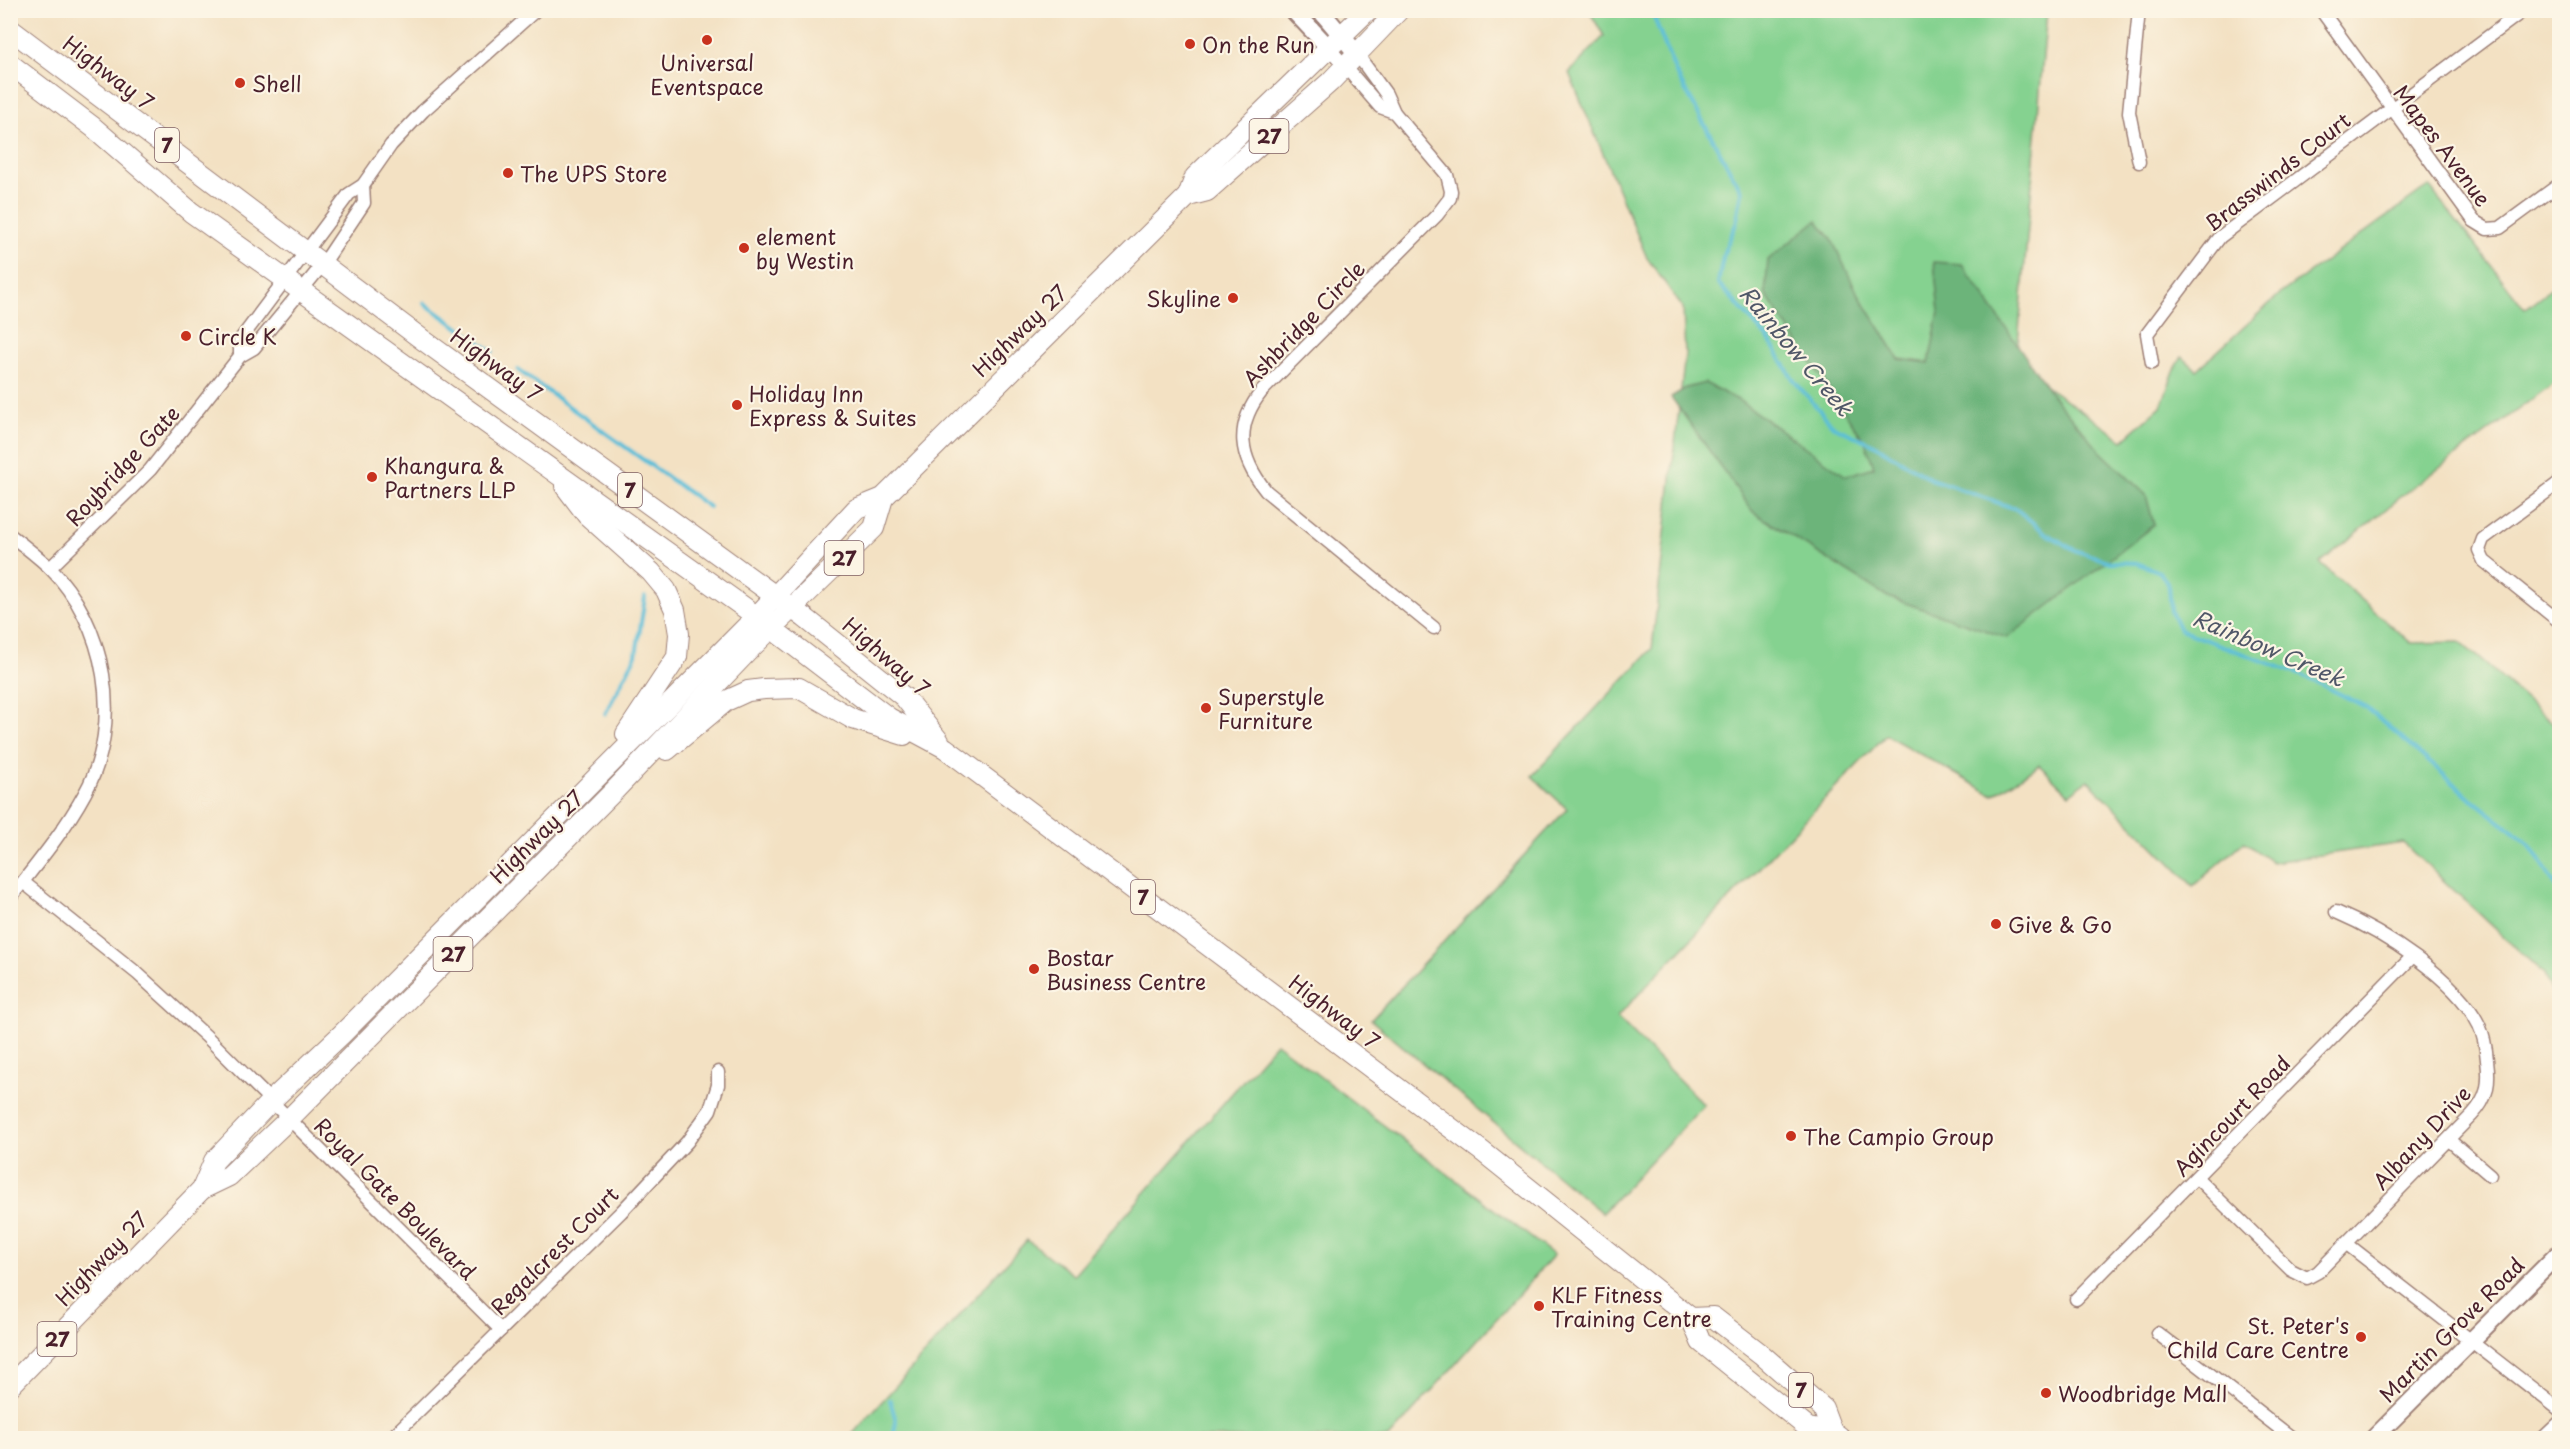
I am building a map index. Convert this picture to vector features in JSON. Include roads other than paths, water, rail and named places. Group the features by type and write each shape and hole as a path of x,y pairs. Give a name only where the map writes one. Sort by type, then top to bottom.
{"main road":[{"name":"Highway 27","path":"201,1189 229,1176 290,1118 615,790 764,622 774,597 856,509 883,498 1188,196 1195,177 1368,10"},
{"name":"Highway 27","path":"1188,196 1207,192 1351,60 1399,10"},
{"name":"Highway 7","path":"10,29 316,257 423,340 790,609 904,697 945,748"},
{"name":"Highway 7","path":"10,64 93,127 191,212 764,622 889,718 945,748 1483,1152 1691,1318 1701,1342 1808,1428 1836,1435"},
{"path":"553,470 587,515 651,572 666,590 675,610 679,634 676,657 663,680 598,774"},
{"name":"Highway 27","path":"10,1386 201,1189 214,1161 272,1100 342,1034 598,774 764,622 790,609 874,528 883,498"},
{"path":"615,790 726,701 748,691 799,688 854,718 945,748"},
{"name":"Highway 7","path":"1691,1318 1713,1317 1761,1354 1823,1408 1836,1435"}],"street":[{"path":"316,257 348,194 363,185 391,145 423,111 536,10"},
{"path":"1293,10 1336,43 1351,60"},
{"path":"1320,10 1336,43"},
{"path":"2139,10 2129,112 2139,162"},
{"name":"Mapes Avenue","path":"2321,10 2390,109 2474,221 2487,229 2500,228 2559,184"},
{"name":"Brasswinds Court","path":"2152,363 2147,334 2220,237 2522,11"},
{"name":"Ashbridge Circle","path":"1351,60 1380,107 1394,112 1443,170 1449,182 1450,198 1437,215 1262,391 1250,409 1243,445 1251,472 1266,491 1434,628"},
{"path":"316,257 364,203 363,185"},
{"name":"Roybridge Gate","path":"240,356 240,340 285,279 316,257"},
{"name":"Roybridge Gate","path":"50,568 150,470 183,432 240,356 254,348 302,291 316,257"},
{"path":"2559,482 2483,539 2478,550 2484,561 2559,622"},
{"path":"10,535 50,568 86,620 98,651 106,695 104,731 95,770 87,791 71,817 10,898"},
{"name":"Royal Gate Boulevard","path":"23,882 138,974 272,1100 501,1330"},
{"name":"Albany Drive","path":"2197,1178 2300,1277 2313,1276 2449,1140 2486,1097 2489,1077 2484,1039 2479,1025 2463,1002 2412,957 2362,924 2336,912"},
{"name":"Agincourt Road","path":"2076,1299 2412,957"},
{"name":"Regalcrest Court","path":"391,1438 687,1142 710,1110 718,1085 718,1072"},
{"path":"2449,1140 2490,1175"},
{"path":"2347,1244 2559,1410"},
{"name":"Martin Grove Road","path":"2374,1438 2559,1252"},
{"path":"2157,1333 2292,1438"},
{"path":"2543,1438 2559,1422"}],"waterway":[{"name":"Rainbow Creek","path":"1651,10 1676,73 1742,192 1736,224 1724,252 1718,283 1769,340 1795,382 1834,427 1875,445 1931,479 2016,509 2047,534 2077,551 2111,562 2137,563 2160,572 2169,587 2171,611 2180,630 2306,677 2366,707 2473,800 2529,844 2560,892"},
{"path":"424,303 493,352"},
{"path":"518,370 709,507"},
{"path":"605,714 636,655 645,597"},
{"path":"890,1400 896,1421 893,1438"}],"place":[{"name":"Universal Eventspace","path":"707,40"},
{"name":"On the Run","path":"1190,44"},
{"name":"Shell","path":"240,83"},
{"name":"The UPS Store","path":"508,173"},
{"name":"element by Westin","path":"744,248"},
{"name":"Skyline","path":"1233,298"},
{"name":"Circle K","path":"186,336"},
{"name":"Holiday Inn Express & Suites","path":"737,405"},
{"name":"Khangura & Partners LLP","path":"372,477"},
{"name":"Superstyle Furniture","path":"1206,708"},
{"name":"Give & Go","path":"1996,924"},
{"name":"Bostar Business Centre","path":"1034,969"},
{"name":"The Campio Group","path":"1791,1136"},
{"name":"KLF Fitness Training Centre","path":"1539,1306"},
{"name":"St. Peter's Child Care Centre","path":"2361,1337"},
{"name":"Woodbridge Mall","path":"2046,1393"}]}
